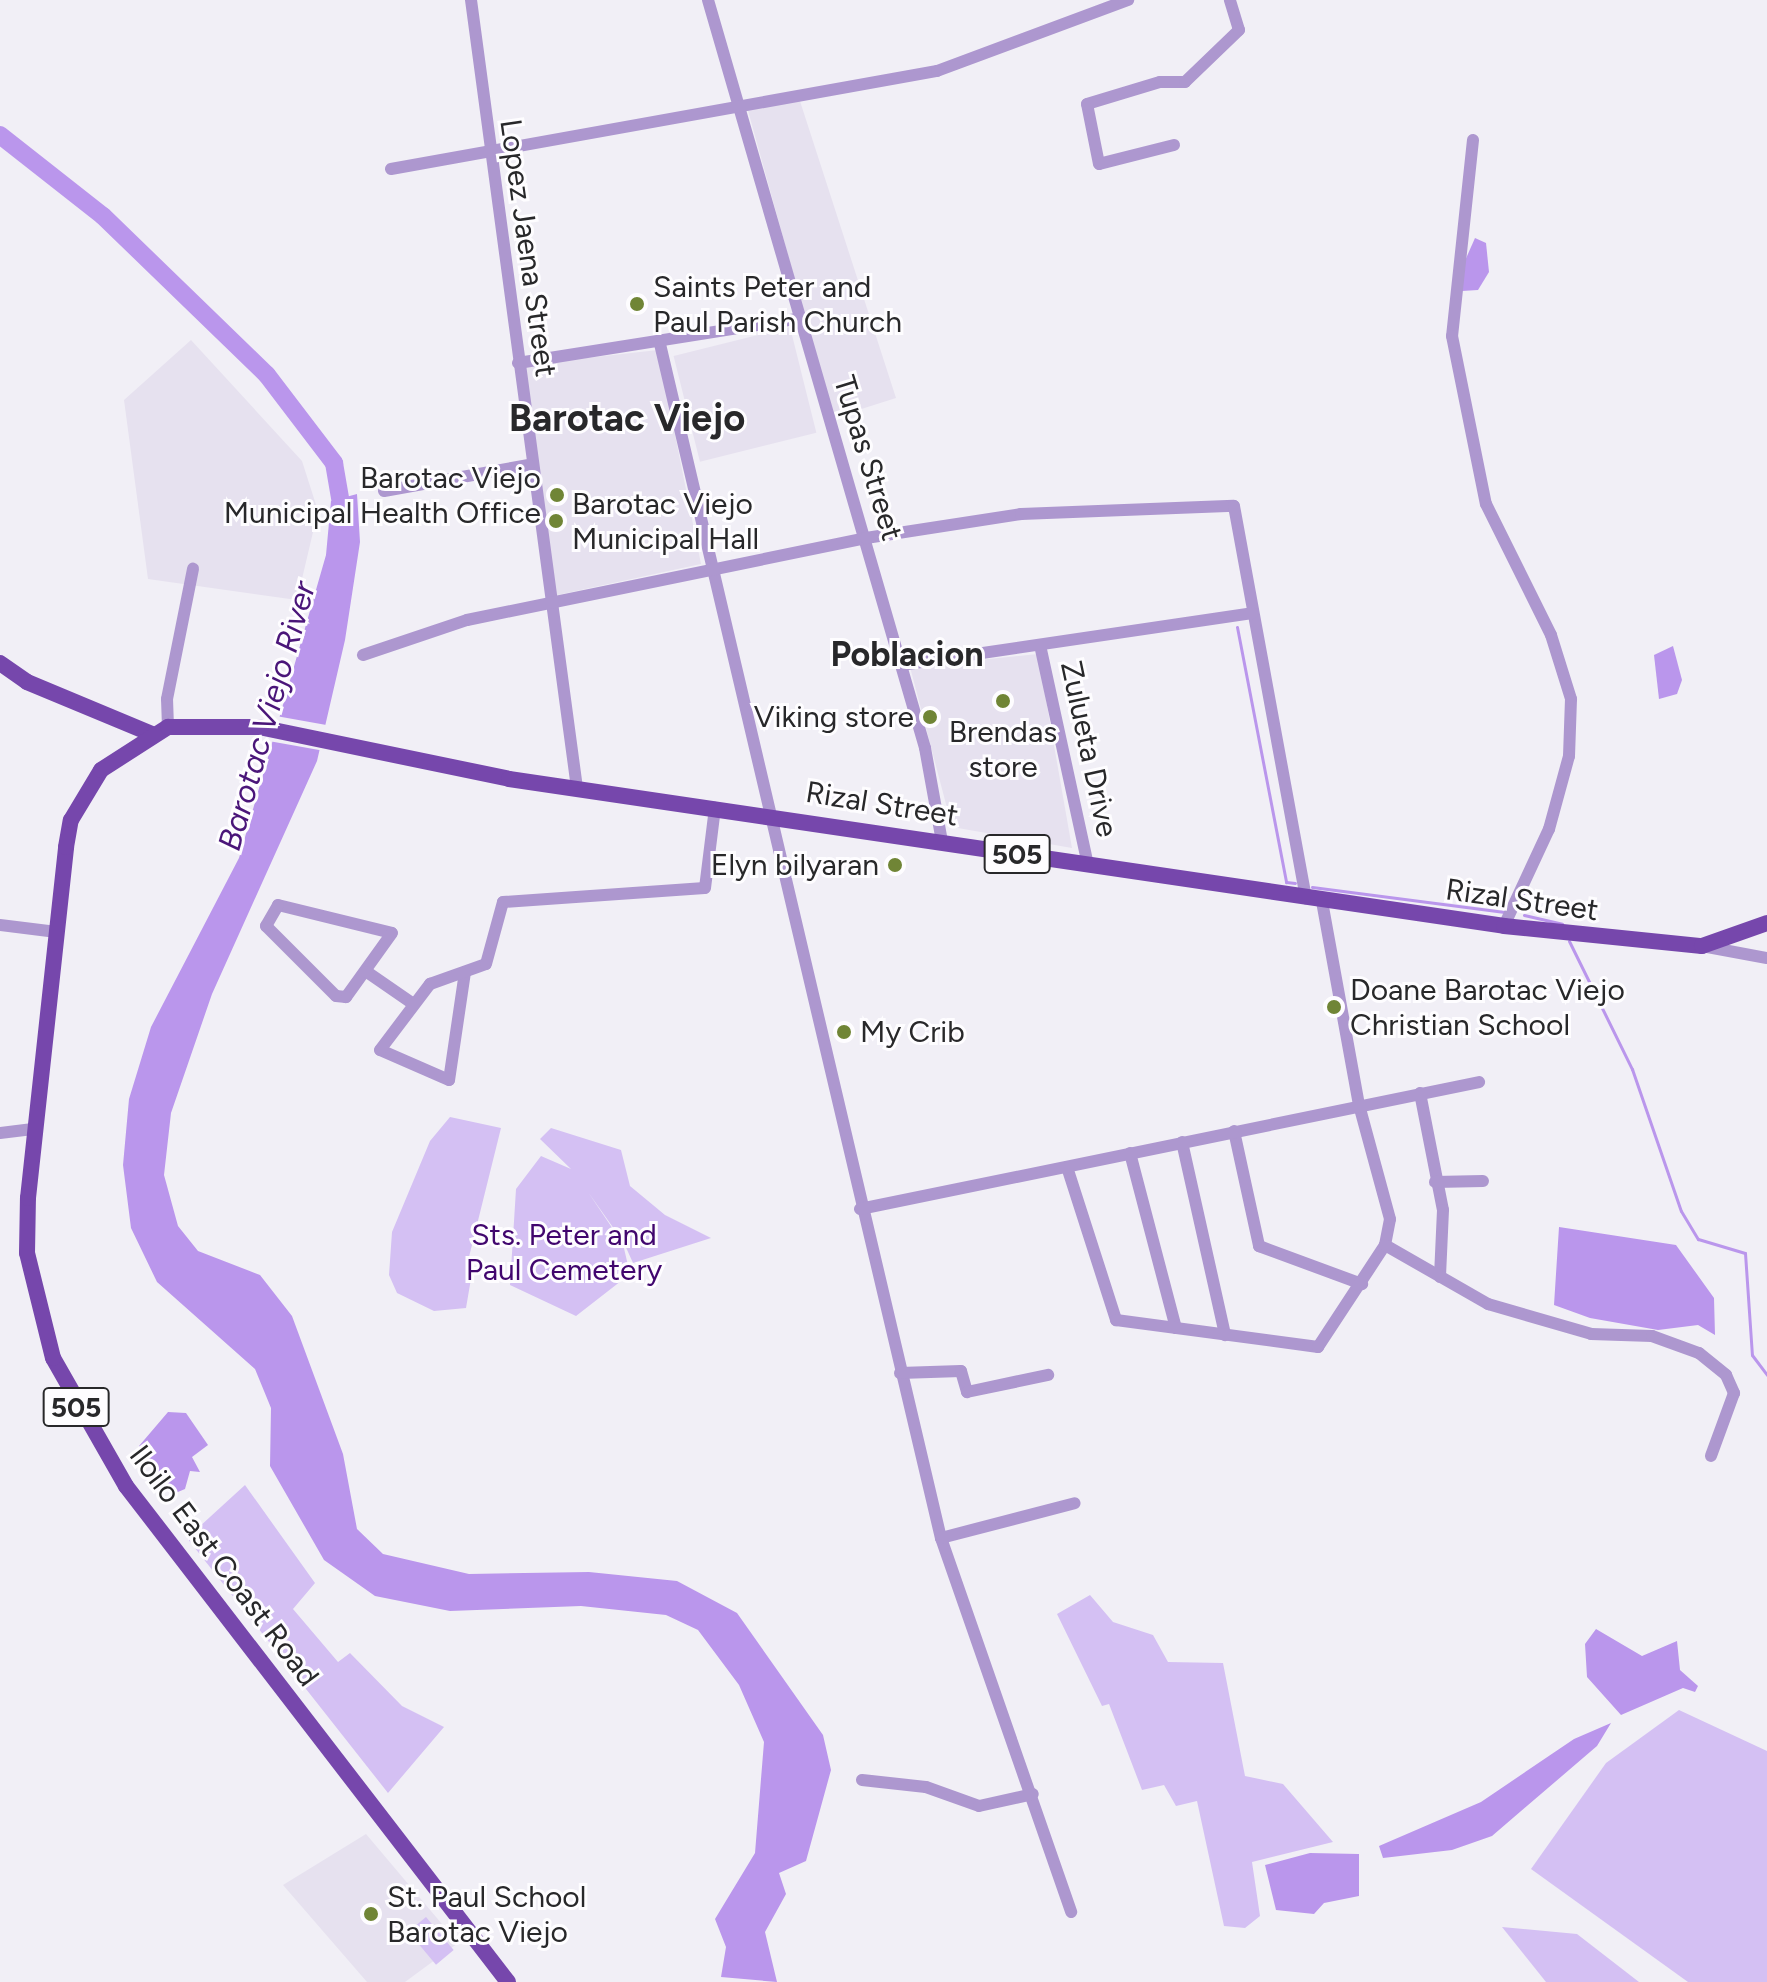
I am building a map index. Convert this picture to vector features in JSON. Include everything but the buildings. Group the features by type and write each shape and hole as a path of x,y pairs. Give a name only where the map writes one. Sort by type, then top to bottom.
{"main road":[{"path":"0,663 27,682 152,734"},
{"name":"Rizal Street","path":"152,734 168,727 259,727 334,739 433,766 577,788 1504,926 1702,946"},
{"name":"Iloilo East Coast Road","path":"152,734 101,770 71,820 35,1129 27,1253 53,1358 79,1415 126,1486 508,1982"},
{"name":"505","path":"1702,946 1767,923"}],"street":[{"name":"Lopez Jaena Street","path":"471,0 529,465 577,788"},
{"name":"Tupas Street","path":"708,0 733,103 866,538 901,665 942,842"},
{"path":"391,169 488,153 733,103 937,71 1128,0"},
{"path":"1174,145 1099,164 1087,104 1160,82 1185,82 1239,30 1230,0"},
{"path":"1473,140 1452,336 1486,504 1551,635 1571,699 1569,756 1549,829 1504,926"},
{"path":"518,363 660,344 797,319"},
{"path":"660,344 712,571 775,816 860,1209 941,1538 1033,1794 1071,1912"},
{"path":"384,491 529,465"},
{"path":"363,655 467,620 548,606 866,538 1021,514 1234,506 1252,613 1359,1105 1390,1219 1385,1245 1318,1347 1116,1320 1067,1167"},
{"path":"168,727 193,569"},
{"path":"901,665 1252,613"},
{"name":"Zulueta Drive","path":"1040,645 1088,865"},
{"path":"465,972 449,1080 380,1050 412,1003 430,984 486,964 503,902 705,888 715,808"},
{"path":"278,905 392,933 367,972 346,997 336,996 266,926 278,905"},
{"path":"0,925 57,932"},
{"path":"1702,946 1767,958"},
{"path":"367,972 412,1003"},
{"path":"860,1209 1479,1082"},
{"path":"1420,1093 1435,1182 1443,1210 1440,1277"},
{"path":"0,1133 35,1129"},
{"path":"1234,1131 1259,1246 1362,1284"},
{"path":"1182,1142 1225,1335"},
{"path":"1130,1153 1176,1328"},
{"path":"1435,1182 1483,1181"},
{"path":"1385,1245 1440,1277 1532,1317 1591,1334 1652,1336 1699,1353 1726,1375 1734,1393 1711,1456"},
{"path":"900,1373 961,1371 967,1392 1048,1375"},
{"path":"941,1538 1075,1503"},
{"path":"862,1780 926,1787 979,1806 1033,1794"}],"shaded area":[{"path":"799,98 896,398 833,418 747,107"},
{"path":"1475,238 1486,243 1489,272 1478,290 1462,291 1460,272"},
{"path":"790,327 816,433 700,462 674,356"},
{"path":"191,340 302,461 318,511 297,600 148,579 124,400"},
{"path":"658,350 701,564 553,596 523,365"},
{"path":"357,494 360,542 345,640 317,761 212,994 171,1113 164,1175 178,1226 198,1251 260,1275 292,1316 343,1454 357,1529 383,1554 469,1574 589,1572 677,1581 737,1613 823,1735 831,1770 806,1861 779,1873 786,1894 765,1932 777,1982 721,1977 726,1947 715,1919 755,1853 764,1742 739,1685 698,1630 666,1615 581,1606 450,1611 375,1596 324,1560 270,1466 271,1408 255,1369 157,1282 131,1228 123,1165 129,1099 151,1027 239,858 326,555 331,501"},
{"path":"1673,646 1682,680 1677,694 1659,699 1654,655"},
{"path":"1038,654 1072,848 952,827 910,667"},
{"path":"1559,1227 1676,1245 1714,1298 1715,1335 1698,1325 1658,1330 1590,1318 1554,1305"},
{"path":"168,1412 186,1413 208,1445 192,1457 200,1472 190,1471 185,1489 173,1494 139,1446"},
{"path":"1596,1629 1642,1656 1677,1641 1680,1670 1698,1686 1695,1692 1683,1688 1621,1715 1587,1677 1585,1644"},
{"path":"1611,1723 1597,1746 1492,1836 1452,1850 1383,1858 1379,1846 1481,1802 1574,1739"},
{"name":"St. Paul School Barotac Viejo","path":"366,1834 458,1943 405,1982 367,1982 283,1885"},
{"path":"1310,1853 1359,1854 1359,1896 1324,1903 1314,1914 1276,1910 1265,1865"}],"green space":[{"path":"450,1117 501,1128 466,1269 472,1273 466,1308 434,1311 397,1293 389,1275 392,1232 430,1141"},
{"name":"Sts. Peter and Paul Cemetery","path":"551,1128 621,1150 630,1186 665,1215 711,1238 633,1263 624,1243 588,1192 623,1244 630,1274 576,1316 510,1285 516,1189 541,1156 571,1169 540,1139"},
{"path":"245,1485 315,1583 293,1609 338,1662 350,1653 402,1706 444,1727 388,1793 187,1538"},
{"path":"1090,1595 1113,1622 1153,1635 1168,1662 1223,1663 1245,1776 1283,1784 1333,1842 1252,1862 1260,1916 1245,1928 1224,1926 1197,1801 1176,1806 1164,1785 1142,1790 1109,1704 1102,1706 1057,1614"},
{"path":"1679,1710 1767,1751 1767,1982 1688,1982 1531,1869 1606,1763"},
{"path":"426,1917 454,1950 436,1965 408,1932"},
{"path":"1502,1927 1577,1934 1639,1982 1546,1982"}],"pier":[{"path":"276,716 329,725 325,751 271,742"}],"waterway":[{"name":"Barotac Viejo River","path":"0,135 103,216 267,375 334,463 344,521"},
{"path":"1237,627 1286,882 1295,883"},
{"path":"1312,887 1504,912"},
{"path":"1524,915 1562,924"},
{"path":"1569,941 1632,1069 1681,1211 1698,1239 1745,1253 1752,1355 1767,1375"}],"place":[{"name":"Saints Peter and Paul Parish Church","path":"637,304"},
{"name":"Barotac Viejo Municipal Health Office","path":"557,495"},
{"name":"Barotac Viejo Municipal Hall","path":"556,521"},
{"name":"Brendas store","path":"1003,701"},
{"name":"Viking store","path":"930,717"},
{"name":"Elyn bilyaran","path":"895,865"},
{"name":"Doane Barotac Viejo Christian School","path":"1334,1007"},
{"name":"My Crib","path":"844,1032"},
{"name":"St. Paul School Barotac Viejo","path":"371,1914"}],"district":[{"name":"Barotac Viejo","path":"627,419"},
{"name":"Poblacion","path":"907,655"}]}
